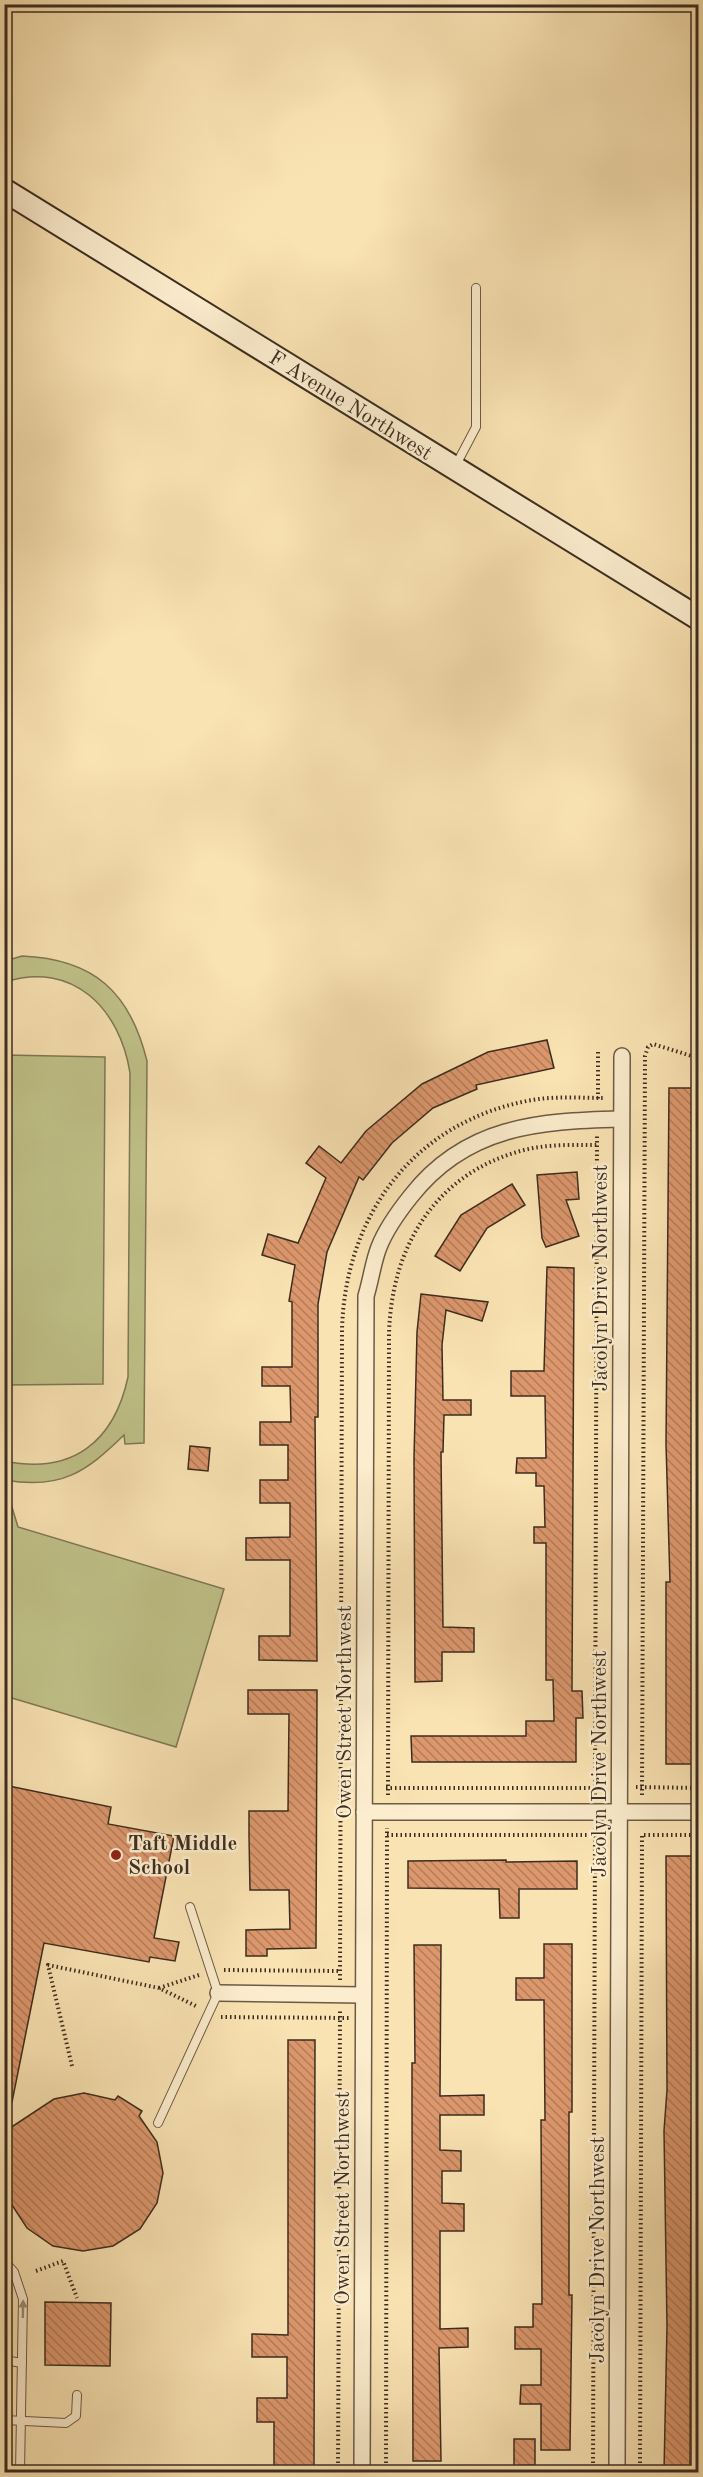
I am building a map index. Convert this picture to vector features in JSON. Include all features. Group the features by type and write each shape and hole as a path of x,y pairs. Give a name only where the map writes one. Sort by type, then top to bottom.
{"main road":[{"name":"F Avenue Northwest","path":"4,190 453,469 699,618"}],"street":[{"name":"Jacolyn Drive Northwest","path":"617,2472 622,1056"},
{"name":"Owen Street Northwest","path":"362,2472 366,1296 379,1247 401,1208 429,1173 467,1145 519,1127 565,1120 621,1119"},
{"path":"364,1812 699,1812"},
{"path":"218,1993 363,1995"}],"lane":[{"path":"453,469 476,427 476,288"},
{"path":"158,2123 218,1993 190,1907"},
{"path":"4,2261 14,2272 23,2299 20,2472"},
{"path":"4,2360 22,2363"},
{"path":"4,2420 66,2423 76,2416 76,2395"}],"path":[{"path":"642,1795 645,1056 648,1047 653,1044 699,1058"},
{"path":"598,1052 598,1107"},
{"path":"595,1795 597,1135"},
{"path":"388,1799 389,1325 391,1298 397,1271 412,1236 426,1215 451,1188 478,1169 525,1150 562,1145 597,1145"},
{"path":"636,1787 699,1788"},
{"path":"377,1788 601,1788"},
{"path":"386,2472 387,1825"},
{"path":"593,2472 595,1827"},
{"path":"387,1835 602,1834"},
{"path":"640,2472 642,1834 699,1835"},
{"path":"72,2066 48,1965 159,1988 222,2018 352,2018"},
{"path":"159,1988 211,1972 340,1971"},
{"path":"338,2472 340,2006"},
{"path":"36,2271 63,2261 77,2298"}],"green space":[{"path":"22,956 70,964 89,972 105,984 119,998 130,1016 140,1037 147,1061 144,1443 125,1444 124,1435 84,1468 57,1480 42,1482 5,1480 5,1461 29,1464 51,1463 70,1458 86,1449 101,1436 112,1420 128,1377 130,1073 125,1050 116,1029 104,1010 89,995 72,984 52,978 29,977 5,982 5,961"},
{"path":"5,1055 105,1057 103,1384 5,1385"},
{"path":"5,1484 18,1527 224,1589 176,1747 5,1696"}],"building":[{"path":"547,1040 554,1068 476,1085 477,1089 433,1108 392,1143 363,1180 359,1177 327,1252 318,1304 318,1417 315,1417 317,1661 259,1660 259,1636 290,1636 290,1560 246,1560 246,1538 290,1537 290,1503 260,1503 260,1480 288,1480 288,1445 260,1445 260,1422 291,1422 290,1386 262,1386 262,1367 292,1367 292,1302 289,1301 295,1265 262,1255 268,1234 298,1243 326,1178 306,1163 319,1146 341,1163 366,1131 422,1084 488,1052"},
{"path":"669,1088 697,1088 698,1250 694,1250 696,1531 699,1531 699,1611 693,1611 693,1643 699,1643 696,1764 666,1764 666,1582 670,1582 666,1444"},
{"path":"577,1172 579,1199 566,1200 579,1236 546,1247 542,1238 537,1175"},
{"path":"512,1184 525,1205 487,1228 460,1271 435,1256 461,1215"},
{"path":"547,1267 574,1268 572,1691 582,1691 583,1718 576,1718 576,1762 412,1762 411,1736 526,1736 526,1721 554,1721 553,1680 546,1680 546,1543 534,1543 534,1527 545,1527 544,1486 536,1486 536,1473 516,1473 517,1458 546,1458 545,1396 511,1396 511,1371 544,1371"},
{"path":"421,1294 488,1302 482,1321 446,1310 442,1345 443,1400 471,1400 471,1415 444,1415 443,1452 441,1452 443,1627 474,1628 474,1652 442,1652 442,1681 415,1682 414,1458 417,1332"},
{"path":"190,1446 210,1448 208,1471 188,1469"},
{"path":"248,1690 317,1690 316,1948 267,1949 267,1956 246,1956 246,1930 290,1929 289,1890 250,1890 249,1835 249,1811 288,1811 289,1714 248,1714"},
{"path":"4,1785 111,1807 108,1824 174,1836 154,1938 179,1942 175,1961 150,1957 149,1962 44,1943 12,2102 4,2102"},
{"path":"666,1856 692,1856 693,2068 699,2067 699,2118 692,2118 691,2131 690,2472 664,2472 667,2326 664,2131 667,2090"},
{"path":"506,1860 506,1862 577,1861 577,1889 519,1889 519,1918 500,1918 499,1889 408,1888 408,1861"},
{"path":"544,1944 572,1944 572,2112 569,2112 569,2295 572,2295 570,2450 541,2450 541,2404 520,2404 521,2385 541,2385 541,2349 515,2349 515,2327 533,2327 533,2304 542,2304 541,2120 545,2120 544,2000 516,2000 516,1978 544,1978"},
{"path":"414,1945 441,1945 440,2096 484,2095 484,2115 440,2115 440,2150 461,2151 461,2171 442,2171 442,2203 464,2204 464,2231 440,2231 440,2329 468,2328 468,2347 439,2348 441,2461 413,2461"},
{"path":"288,2040 315,2040 314,2467 274,2467 274,2422 257,2422 257,2398 287,2398 287,2357 252,2357 252,2334 288,2335"},
{"path":"84,2093 115,2100 118,2096 142,2111 139,2116 157,2142 163,2173 157,2203 140,2229 113,2246 83,2251 53,2246 27,2228 10,2202 4,2179 4,2132 54,2099"},
{"path":"45,2302 111,2303 110,2366 45,2365"},
{"path":"514,2439 535,2439 535,2465 514,2466"}],"place":[{"name":"Taft Middle School","path":"116,1855"}]}
